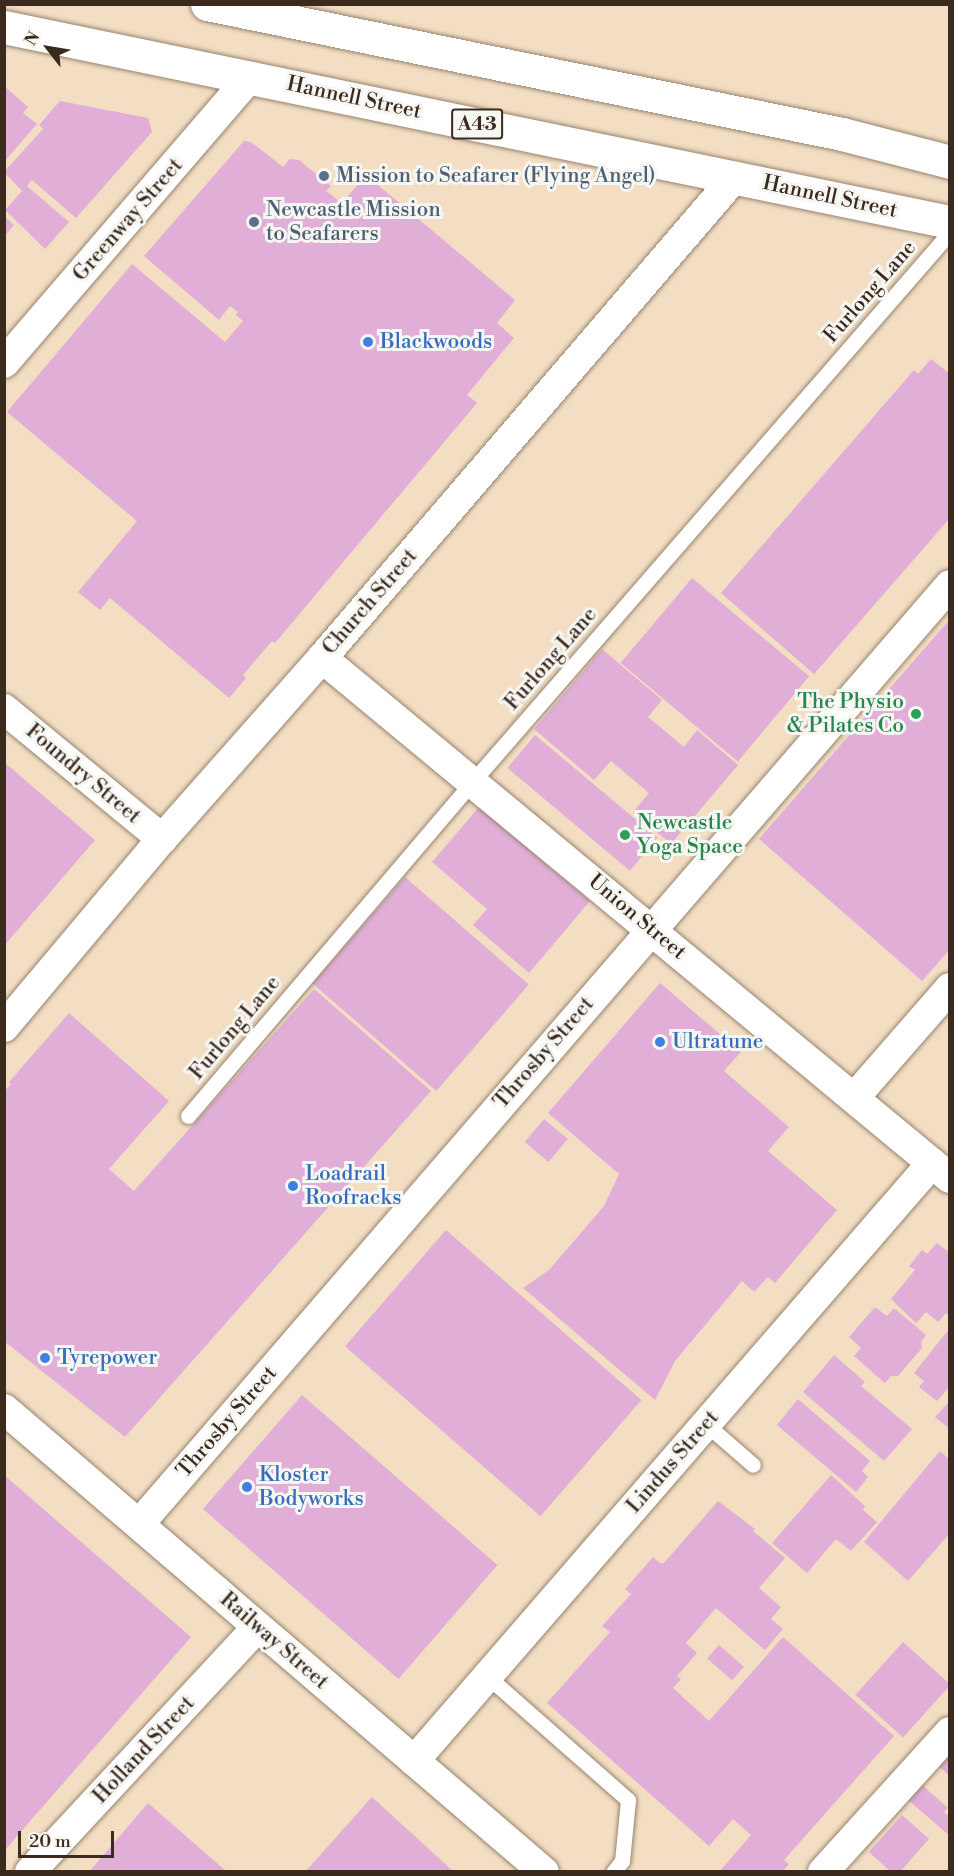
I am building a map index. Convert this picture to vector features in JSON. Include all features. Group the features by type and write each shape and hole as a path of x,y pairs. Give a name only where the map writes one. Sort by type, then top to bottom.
{"highway":[{"path":"207,4 830,132 950,162"},
{"name":"Hannell Street","path":"4,27 950,222"}],"street":[{"name":"Greenway Street","path":"4,363 250,77"},
{"name":"Church Street","path":"4,1027 162,839 322,658 735,177"},
{"name":"Throsby Street","path":"140,1523 651,928 950,585"},
{"name":"Union Street","path":"322,658 651,928 940,1170"},
{"name":"Foundry Street","path":"4,708 162,839"},
{"path":"854,1098 950,988"},
{"name":"Lindus Street","path":"414,1761 706,1424 940,1170"},
{"name":"Railway Street","path":"4,1409 140,1523 257,1628 544,1872"},
{"name":"Holland Street","path":"30,1872 257,1628"},
{"path":"823,1872 950,1732"}],"lane":[{"name":"Furlong Lane","path":"188,1116 473,781 950,232"},
{"path":"706,1424 753,1465"},
{"path":"487,1676 628,1800 622,1861 613,1872"}],"building":[{"path":"4,86 28,107 23,113 37,124 4,162"},
{"path":"60,101 148,118 152,132 76,218 32,180 27,186 69,222 45,249 5,210 22,191 4,172 43,129 39,125"},
{"path":"244,141 251,142 283,167 290,159 299,160 331,186 326,191 342,203 366,175 515,300 497,323 514,338 467,395 477,403 275,643 272,641 243,675 246,678 229,698 110,598 100,610 78,592 137,521 7,412 132,264 225,342 243,321 236,315 238,312 230,306 219,320 144,256"},
{"path":"4,216 14,225 4,237"},
{"path":"931,359 950,374 950,518 814,674 721,593 914,370 918,374"},
{"path":"692,578 809,676 738,761 621,663"},
{"path":"950,619 950,949 922,981 759,839"},
{"path":"602,649 662,700 648,717 684,747 697,730 738,765 671,844 633,812 649,793 611,761 594,780 534,729"},
{"path":"535,735 658,838 630,871 507,768"},
{"path":"4,762 95,840 4,946"},
{"path":"479,807 590,901 529,973 473,925 487,909 432,862"},
{"path":"405,877 529,985 436,1091 312,983"},
{"path":"660,983 741,1052 724,1071 789,1127 768,1151 837,1210 775,1283 768,1277 754,1292 742,1281 675,1361 655,1400 523,1288 549,1270 604,1206 619,1174 548,1113"},
{"path":"314,989 431,1091 125,1437 4,1341 4,1092 11,1084 9,1082 69,1013 169,1101 109,1169 134,1191"},
{"path":"544,1119 568,1139 548,1162 525,1142"},
{"path":"446,1230 641,1400 540,1516 345,1346"},
{"path":"937,1243 950,1253 950,1316 946,1313 938,1322 926,1312 916,1323 891,1299 915,1270 909,1266 922,1250 927,1254"},
{"path":"875,1307 887,1316 894,1308 926,1335 921,1342 922,1348 898,1376 891,1376 885,1383 854,1356 861,1348 849,1337"},
{"path":"950,1328 950,1386 937,1401 919,1387 924,1381 914,1373"},
{"path":"834,1355 865,1382 861,1386 912,1429 884,1461 803,1392"},
{"path":"302,1395 497,1565 398,1679 203,1509"},
{"path":"798,1399 870,1461 862,1471 868,1477 856,1492 777,1425"},
{"path":"950,1401 950,1429 935,1417"},
{"path":"940,1451 950,1460 950,1533 908,1581 864,1542"},
{"path":"4,1475 191,1637 4,1851"},
{"path":"831,1475 865,1506 863,1510 877,1522 851,1551 836,1539 807,1573 772,1543"},
{"path":"718,1501 755,1529 753,1531 785,1558 759,1588 781,1607 771,1619 783,1629 765,1650 716,1608 686,1643 697,1653 677,1676 681,1679 673,1688 709,1721 783,1637 894,1736 784,1860 789,1864 782,1872 719,1872 751,1835 733,1819 709,1846 547,1703 610,1632 602,1626 631,1594 625,1589 653,1557 660,1563 664,1563"},
{"path":"903,1642 950,1684 903,1738 855,1695"},
{"path":"719,1645 744,1667 732,1680 707,1659"},
{"path":"950,1748 950,1777 936,1763"},
{"path":"921,1784 948,1808 944,1812 947,1815 950,1812 950,1836 908,1800"},
{"path":"372,1797 454,1872 305,1872"},
{"path":"148,1803 227,1872 89,1872"},
{"path":"902,1815 929,1839 900,1872 891,1872 869,1852"}],"place":[{"name":"Mission to Seafarer (Flying Angel)","path":"324,176"},
{"name":"Newcastle Mission to Seafarers","path":"254,222"},
{"name":"Blackwoods","path":"368,342"},
{"name":"The Physio & Pilates Co","path":"916,714"},
{"name":"Newcastle Yoga Space","path":"625,835"},
{"name":"Ultratune","path":"660,1042"},
{"name":"Loadrail Roofracks","path":"293,1186"},
{"name":"Tyrepower","path":"45,1358"},
{"name":"Kloster Bodyworks","path":"247,1487"}]}
